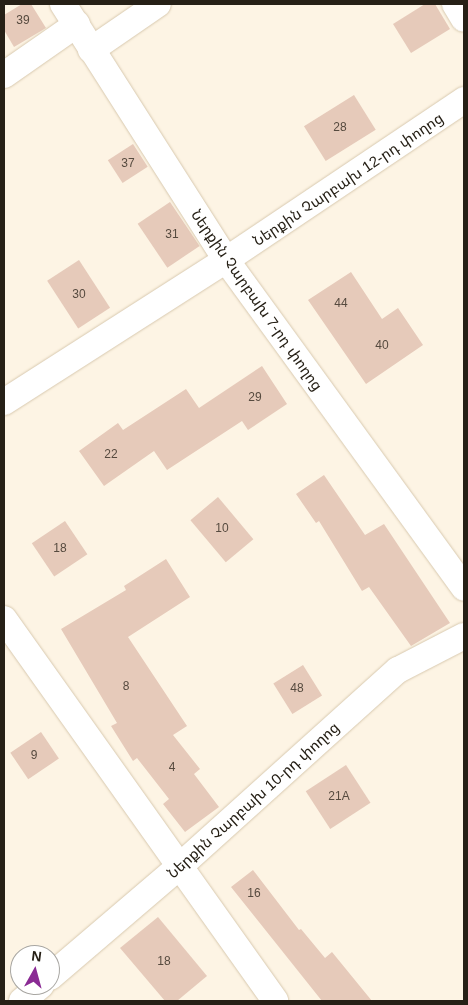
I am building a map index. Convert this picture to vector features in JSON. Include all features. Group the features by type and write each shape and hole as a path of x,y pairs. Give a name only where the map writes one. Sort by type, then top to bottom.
{"street":[{"path":"91,50 158,4"},
{"path":"455,4 464,19"},
{"path":"4,75 70,14"},
{"name":"Ներքին Չարբախ 7-րդ փողոց","path":"70,14 91,50 226,260 464,588"},
{"name":"Ներքին Չարբախ 12-րդ փողոց","path":"4,402 226,260 464,100"},
{"path":"4,619 275,1001"},
{"name":"Ներքին Չարբախ 10-րդ փողոց","path":"60,968 180,866 398,670 464,636"}],"building":[{"path":"22,4 31,4 46,28 14,47 4,30 4,15"},
{"path":"425,4 435,4 450,29 411,53 393,24"},
{"path":"354,95 376,130 326,161 304,126"},
{"path":"133,144 148,167 123,183 108,160"},
{"path":"170,202 200,246 167,268 138,224"},
{"path":"79,260 110,308 78,329 47,281"},
{"path":"351,272 382,319 398,308 423,345 366,384 308,300"},
{"path":"262,366 287,404 248,430 242,421 167,470 154,451 104,486 79,451 118,423 123,430 186,389 199,408"},
{"path":"324,475 365,535 384,524 450,623 411,646 369,587 362,591 319,521 316,523 296,494"},
{"path":"218,497 253,539 226,562 190,520"},
{"path":"65,521 87,554 54,577 32,543"},
{"path":"166,559 190,597 128,637 187,726 173,735 200,769 194,774 219,807 185,832 163,804 169,799 137,758 133,761 111,726 117,723 61,629 126,590 124,586"},
{"path":"303,665 322,696 292,714 273,684"},
{"path":"41,732 59,759 28,779 10,753"},
{"path":"346,765 371,803 330,829 306,791"},
{"path":"253,870 299,930 301,929 325,958 332,952 372,1001 322,1001 231,887"},
{"path":"158,917 207,976 177,1001 165,1001 120,948"}]}
